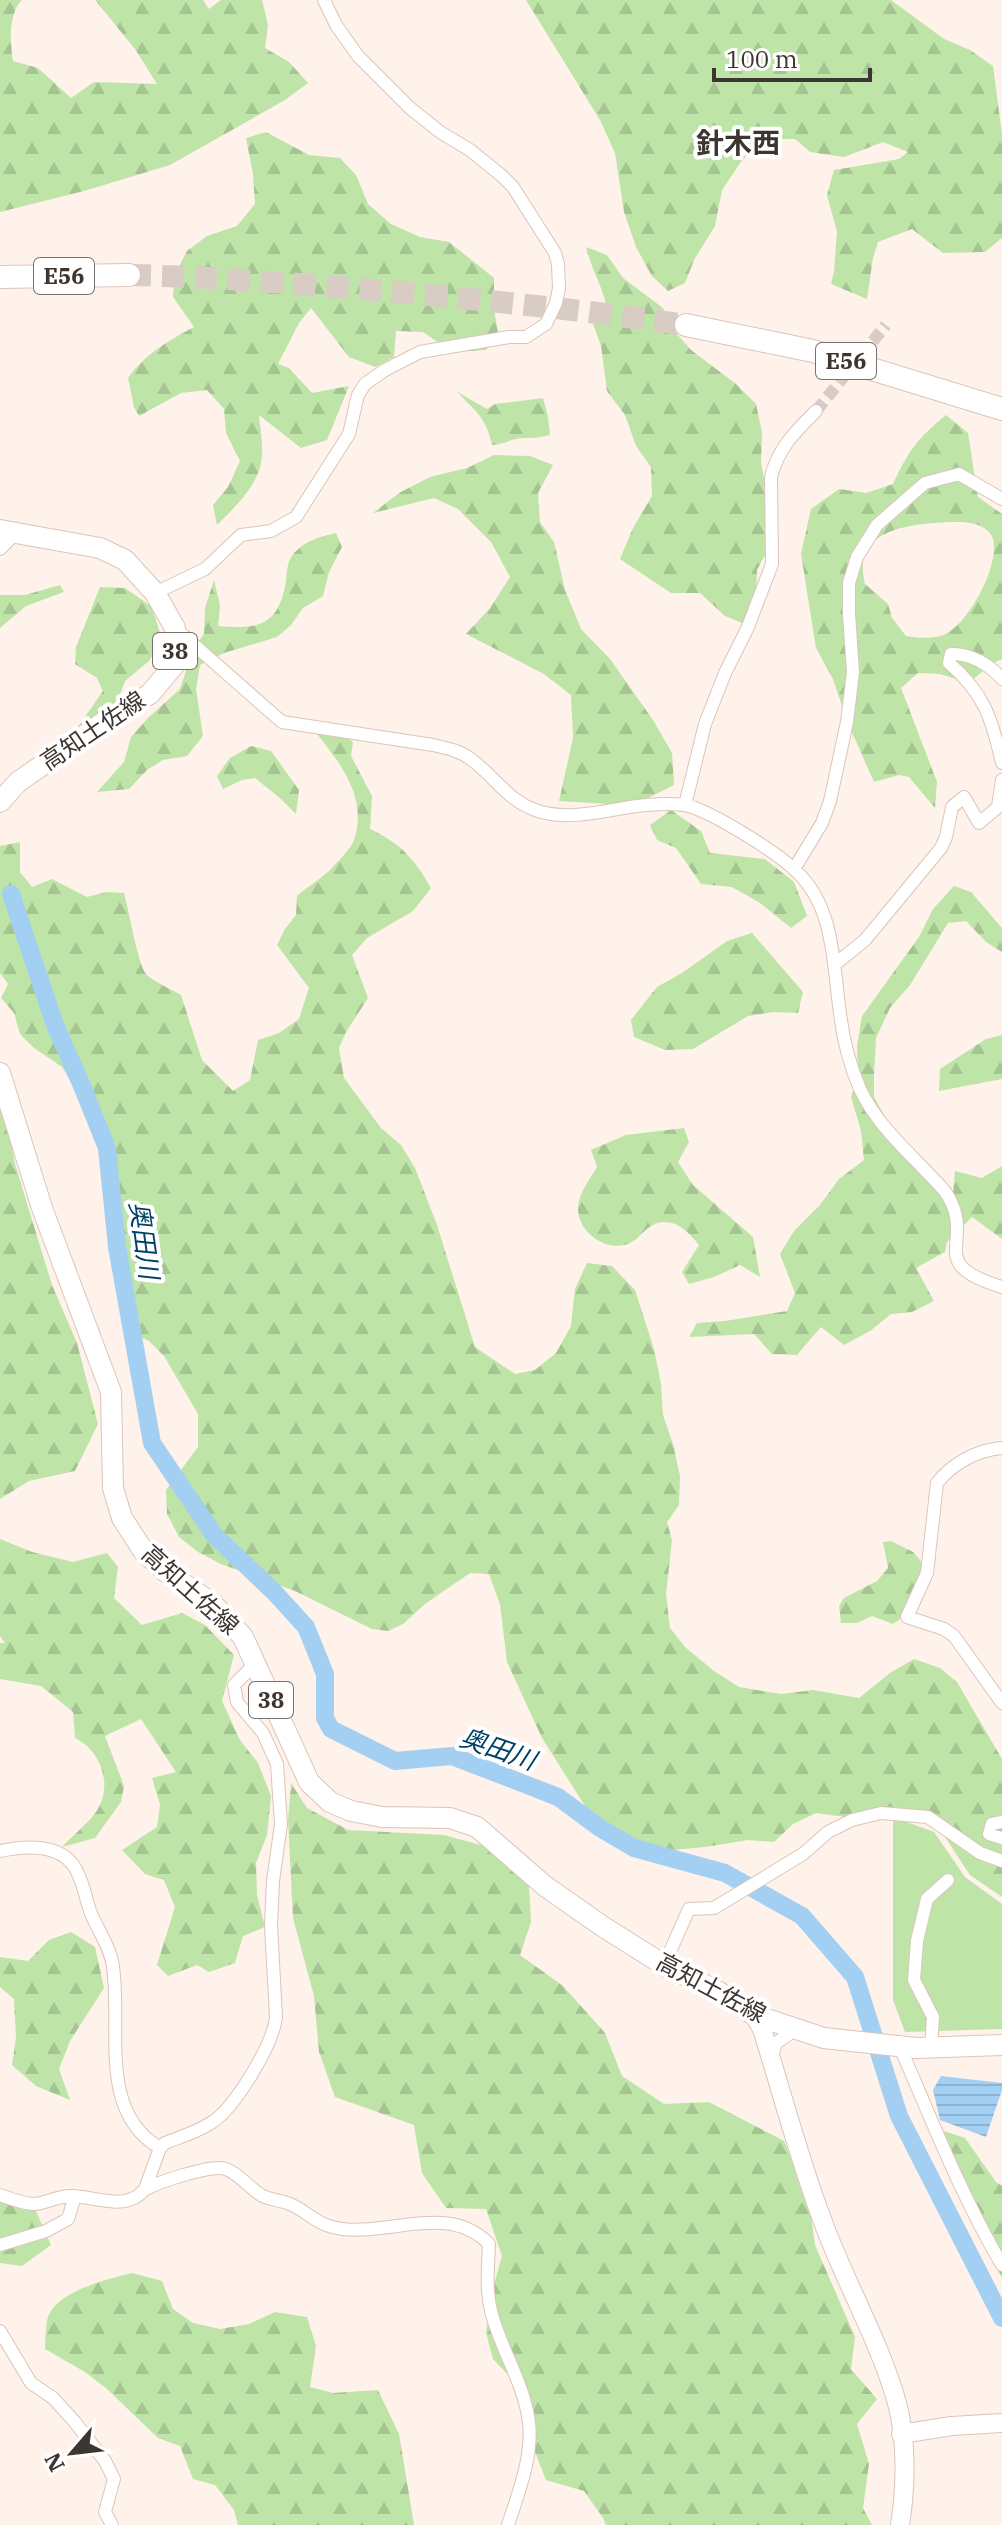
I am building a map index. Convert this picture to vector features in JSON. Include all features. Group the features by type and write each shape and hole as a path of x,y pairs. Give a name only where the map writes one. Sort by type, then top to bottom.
{"highway":[{"name":"E56","path":"0,277 129,275"},
{"name":"E56","path":"686,325 813,351 1002,409"}],"main road":[{"name":"38","path":"5,538 100,548 125,560 155,593 175,628"},
{"name":"高知土佐線","path":"0,802 18,782 108,719 150,694 175,664 175,628"},
{"name":"高知土佐線","path":"0,1073 42,1208 111,1392 113,1488 122,1518 144,1552 166,1572 212,1603 243,1637 309,1782 330,1802 351,1811 382,1817 450,1818 477,1827 545,1886 602,1926 754,2015 824,2038 931,2048 1002,2045"}],"street":[{"path":"155,593 205,569 241,535 271,531 296,517 349,434 358,395 365,384 420,352 526,337 546,324 556,303 559,276 555,253 513,187 470,150 440,132 410,108 358,56 336,25 324,0"},
{"path":"685,805 705,724 772,564 773,468 786,442 816,411"},
{"path":"794,869 822,823 830,801 847,722 853,672 849,583 857,557 877,525 925,483 959,474 1002,499"},
{"path":"175,628 282,722 456,751 472,760 506,794 524,806 543,813 685,805 734,828 794,869 804,879 823,911 832,939 840,1015 847,1053 859,1087 875,1117 947,1194 956,1213 956,1259 960,1269 1002,1287"},
{"path":"1002,679 979,661 951,654 949,663 980,696 994,730 1002,763"},
{"path":"834,965 865,940 941,848 952,807 964,797 979,823 998,807 1002,780"},
{"path":"1002,1448 988,1449 964,1460 946,1471 937,1483 927,1573 907,1617 944,1629 954,1636 1002,1703"},
{"path":"145,2189 160,2148 211,2123 225,2111 263,2057 275,2030 271,1914 281,1824 277,1764 263,1733 237,1702 234,1685 254,1665"},
{"path":"664,1965 689,1909 714,1908 803,1854 828,1832 852,1820 881,1813 928,1817 980,1853 1002,1861"},
{"path":"1002,1822 992,1824 989,1834 1002,1838"},
{"path":"0,1851 34,1847 52,1849 69,1858 79,1873 91,1913 113,1965 117,2077 124,2111 134,2127 160,2148"},
{"path":"931,2048 933,2017 914,1980 917,1941 927,1899 948,1880"},
{"path":"754,2015 762,2029 809,2186 897,2406 904,2469 900,2525"},
{"path":"771,2059 776,2043 797,2029"},
{"path":"896,2046 983,2232 1002,2265"},
{"path":"0,2195 36,2204 56,2197 75,2196 106,2201 125,2200 136,2197 145,2189 206,2169 226,2168 263,2197 290,2204 333,2228 354,2230 434,2223 458,2225 482,2236 489,2244 487,2291 493,2320 529,2423 529,2448 508,2525"},
{"path":"0,2245 46,2231 68,2219 75,2196"},
{"path":"0,2331 31,2383 53,2398 105,2461 114,2479 105,2512 112,2525"},
{"path":"901,2434 952,2426 1002,2423"}],"green space":[{"path":"0,0 22,0 12,20 13,61 38,68 71,98 94,82 157,84 135,49 95,0 203,0 209,9 221,0 262,0 268,25 265,48 289,62 308,83 285,100 170,165 0,212"},
{"path":"526,0 891,0 944,39 970,50 993,66 1002,134 1002,238 985,252 943,253 912,229 878,242 867,299 831,284 837,232 827,195 834,170 899,159 908,152 883,142 844,157 810,152 795,139 766,139 743,159 722,190 715,226 694,260 685,283 668,291 652,276 636,247 624,212 615,153 600,120"},
{"path":"266,132 309,155 340,158 356,175 368,204 391,224 420,237 449,242 494,278 498,333 486,350 452,352 423,332 396,331 394,357 375,367 349,357 311,308 299,323 278,364 289,368 312,393 349,386 327,440 301,448 259,415 261,465 246,493 217,525 213,505 228,487 240,461 226,433 224,409 207,390 181,393 139,416 128,378 149,355 194,327 173,297 175,274 187,251 207,236 237,226 255,204 246,138"},
{"path":"586,247 607,255 623,278 663,308 669,325 691,350 736,384 756,404 762,432 761,463 770,508 770,545 757,570 756,597 749,626 725,616 700,593 671,593 620,559 633,528 652,496 651,467 636,446 625,415 607,391 601,346 592,321 608,312"},
{"path":"456,391 487,409 495,404 543,398 550,435 492,445 483,420"},
{"path":"946,415 968,433 978,497 1002,514 1002,659 991,664 969,683 940,674 918,673 901,688 937,782 935,808 909,777 899,775 874,782 847,721 833,679 816,648 801,554 811,509 839,489 866,493 893,484 921,438","holes":["954,522 978,525 992,536 993,560 989,574 975,602 949,632 934,637 906,636 892,618 888,604 865,584 863,567 866,552 873,542 896,530"]},
{"path":"494,455 530,456 553,465 538,493 540,522 554,542 565,590 581,629 610,659 672,753 674,785 644,800 608,804 559,801 573,738 571,695 544,674 466,634 490,608 510,577 491,542 458,509 434,498 373,513 399,493 430,477 467,468"},
{"path":"336,533 342,547 329,572 323,596 303,608 291,625 277,637 224,653 200,665 196,689 203,736 187,756 163,760 147,770 129,789 97,792 124,762 131,737 180,689 193,649 204,634 205,608 214,580 220,606 218,626 245,627 265,622 283,596 292,556 312,540"},
{"path":"60,585 64,592 26,606 0,628 0,595 25,595"},
{"path":"100,587 125,588 152,607 162,640 149,661 125,681 116,705 75,731 103,691 97,678 75,664 76,647"},
{"path":"317,734 343,735 353,742 351,756 372,796 370,829 406,853 431,888 413,911 367,938 352,955 368,998 339,1048 344,1078 381,1128 401,1145 415,1168 437,1225 475,1347 515,1374 535,1370 556,1353 571,1326 575,1289 587,1263 612,1266 635,1290 654,1349 663,1415 680,1476 679,1505 667,1522 672,1540 666,1594 670,1628 685,1647 739,1687 781,1694 813,1690 859,1698 890,1673 914,1659 940,1668 957,1682 1002,1759 1002,1897 970,1875 941,1831 921,1813 869,1820 816,1813 793,1824 774,1842 748,1840 652,1852 604,1829 587,1809 542,1738 507,1662 500,1604 489,1574 470,1573 425,1604 403,1624 388,1631 372,1629 295,1591 221,1564 179,1537 167,1514 166,1490 198,1447 198,1414 164,1356 149,1341 126,1330 115,1232 114,1169 99,1124 62,1067 20,1034 14,1013 1,998 8,984 0,973 0,846 20,842 20,872 32,887 52,879 87,897 107,892 124,893 144,970 155,981 181,995 202,1060 233,1091 250,1080 258,1040 279,1033 299,1019 309,988 277,945 296,915 297,896 331,869 354,840 358,810 355,796 343,770"},
{"path":"251,746 271,751 299,790 296,814 255,778 223,789 217,776 230,758"},
{"path":"671,810 701,831 710,853 765,859 794,882 807,916 791,928 760,903 732,887 701,884 676,848 657,840 650,825"},
{"path":"954,886 971,892 1002,928 1002,952 986,942 966,921 948,923 910,985 890,1008 876,1038 874,1097 901,1145 931,1169 939,1194 953,1194 955,1171 982,1178 1002,1166 1002,1239 972,1217 947,1242 945,1252 916,1268 934,1301 912,1312 891,1314 870,1331 844,1345 821,1327 797,1355 772,1354 754,1334 689,1337 697,1323 787,1311 795,1293 780,1254 794,1231 820,1205 839,1179 864,1160 861,1131 851,1097 858,1076 857,1046 862,1016 919,937 933,909"},
{"path":"752,933 803,992 798,1013 774,1012 748,1016 693,1049 665,1050 634,1037 631,1020 657,987 727,941"},
{"path":"1002,1035 1002,1079 939,1091 940,1069 986,1039"},
{"path":"0,1082 15,1164 52,1285 77,1343 98,1424 75,1471 29,1481 0,1499"},
{"path":"684,1128 689,1142 678,1162 693,1185 753,1237 760,1277 740,1265 689,1284 682,1272 699,1245 675,1224 658,1223 632,1242 614,1246 596,1239 583,1225 579,1217 579,1202 597,1167 591,1150 626,1135"},
{"path":"0,1539 32,1552 73,1562 107,1553 118,1567 114,1598 142,1625 182,1613 205,1625 234,1655 222,1701 240,1740 258,1763 271,1796 267,1835 256,1863 257,1895 265,1927 243,1936 235,1963 209,1972 197,1965 168,1976 157,1965 175,1907 164,1880 145,1874 122,1850 157,1827 160,1805 152,1778 176,1772 141,1719 105,1736 124,1786 121,1802 95,1838 62,1847 98,1809 104,1789 102,1768 91,1750 75,1738 73,1712 41,1686 0,1679 0,1643 5,1643 0,1636"},
{"path":"891,1541 913,1552 928,1569 907,1614 893,1624 872,1616 857,1623 841,1623 839,1606 844,1598 877,1581 888,1568 883,1542"},
{"path":"291,1783 307,1808 348,1830 444,1835 484,1846 529,1886 531,1922 520,1955 563,1986 605,2033 622,2076 664,2104 709,2102 784,2141 809,2201 815,2245 855,2337 851,2369 877,2399 857,2424 869,2464 863,2508 872,2525 606,2525 584,2491 546,2480 533,2447 518,2385 493,2359 486,2333 491,2295 502,2256 486,2209 446,2208 422,2173 414,2125 335,2097 319,2052 314,1996 293,1918 288,1820"},
{"path":"893,1817 934,1832 965,1877 1002,1904 1002,2029 905,2032 893,2000"},
{"path":"71,1932 95,1947 104,1988 70,2041 59,2069 70,2100 36,2086 12,2065 16,2038 14,1999 0,1987 0,1957 28,1961 49,1940"},
{"path":"944,2131 965,2138 1002,2186 1002,2278 944,2163"},
{"path":"0,2202 35,2209 51,2245 22,2266 0,2263"},
{"path":"132,2273 162,2281 173,2309 193,2323 220,2329 249,2324 275,2312 307,2317 316,2346 310,2387 333,2393 378,2390 399,2434 414,2525 238,2525 234,2510 215,2485 193,2479 180,2446 158,2438 107,2389 45,2349 48,2317 62,2300 84,2288"}],"water":[{"path":"941,2076 1002,2083 986,2137 940,2120 933,2090"}],"waterway":[{"name":"奥田川","path":"11,894 55,1025 107,1148 117,1247 152,1443 214,1535 306,1627 325,1674 325,1718 331,1729 395,1761 452,1756 558,1797 634,1848 725,1873 802,1916 855,1977 899,2116 1002,2318"}],"tunnel":[{"path":"129,275 234,279 408,293 686,325"},
{"path":"816,411 886,325"}],"district":[{"name":"針木西","path":"738,143"}]}
